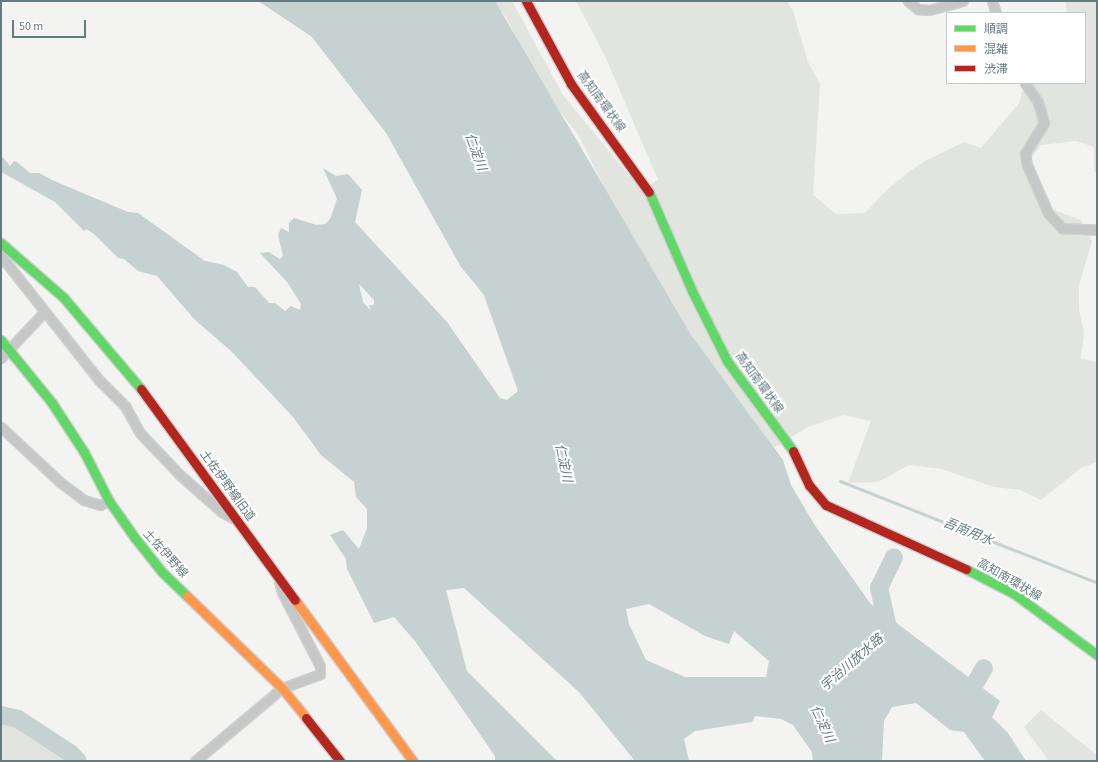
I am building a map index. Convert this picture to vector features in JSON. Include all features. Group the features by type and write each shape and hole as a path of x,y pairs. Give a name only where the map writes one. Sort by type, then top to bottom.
{"main road":[{"name":"高知南環状線","path":"526,1 544,38 571,84 647,186 692,291 727,361 789,445 809,485 826,505 949,560 1013,593 1097,655"},
{"name":"土佐伊野線旧道","path":"1,243 64,298 133,379 413,761"},
{"name":"土佐伊野線","path":"1,340 52,404 84,452 110,501 162,572 282,688 340,761"}],"street":[{"path":"908,1 918,9 929,10 963,1"},
{"path":"992,1 996,12"},
{"path":"1026,84 1038,102 1044,123 1041,131 1027,147 1026,160 1048,213 1062,228 1097,230"},
{"path":"1,256 99,380 125,406 140,433 180,475 222,512 236,520"},
{"path":"1,358 44,312"},
{"path":"1,426 60,482 84,500 100,505 110,501"},
{"path":"196,761 282,688 314,678 320,674 320,666 282,592 278,575"}],"shaded area":[{"path":"493,1 512,1 563,95 641,190 658,180 605,56 576,1 787,1 793,11 808,62 820,84 813,195 836,214 865,213 888,189 910,171 925,161 964,142 981,148 1019,103 1025,84 1086,84 1086,12 1067,12 1065,1 1097,1 1097,174 1094,171 1094,147 1076,141 1041,145 1029,161 1033,190 1048,208 1081,220 1092,241 1079,285 1079,310 1084,332 1081,359 1097,362 1097,462 1081,468 1041,500 1020,490 994,487 942,469 909,465 878,482 848,483 871,421 843,415 808,427 772,449 745,427 614,207 579,136 540,85 506,17"},
{"path":"1041,710 1097,755 1097,761 1048,760 1024,727"},
{"path":"1,718 27,718 72,761 1,761"}],"water":[{"name":"仁淀川","path":"258,1 495,1 691,335 783,460 791,485 814,524 870,603 1000,701 992,717 1008,733 1026,761 985,761 964,732 950,730 916,703 892,707 884,721 882,761 813,761 812,752 793,725 781,719 755,716 752,722 695,731 684,739 689,761 635,761 579,692 464,588 446,590 467,671 557,761 495,761 495,756 415,641 394,617 374,623 347,569 346,559 330,535 343,530 359,549 367,528 367,509 356,497 354,482 321,455 293,417 231,351 195,320 157,276 138,271 124,259 118,258 95,235 87,229 84,231 55,202 1,172 1,155 10,166 14,161 17,162 30,173 39,173 128,212 138,213 205,261 224,265 237,272 248,287 255,287 269,303 275,303 285,311 291,306 300,310 301,304 287,282 260,253 269,252 280,259 283,256 278,235 281,228 289,232 289,223 294,218 317,225 325,224 330,219 337,199 323,168 336,176 348,174 362,190 355,222 447,322 500,398 507,400 518,391 484,295 461,267 386,133 312,37","holes":["359,284 374,300 374,305 369,305 371,311 363,302","649,604 705,636 729,644 734,631 769,661 766,677 685,677 646,660 629,624 626,609"]}],"waterway":[{"name":"吾南用水","path":"840,481 1097,583"},
{"name":"宇治川放水路","path":"884,636 889,632 879,588 894,557"},
{"path":"964,703 984,668"},
{"path":"1,715 18,719 70,753 78,761"}],"traffic: fast":[{"path":"649,192 692,291 727,361 793,451"},
{"path":"1,243 64,298 141,389"},
{"path":"1,340 52,403 84,452 109,501 135,538 162,572 187,596"},
{"path":"966,569 1013,593 1097,655"}],"traffic: slow":[{"path":"187,596 282,688 306,718"},
{"path":"295,600 413,761"}],"traffic: jam":[{"path":"526,1 571,84 649,192"},
{"path":"141,389 295,600"},
{"path":"793,451 809,485 826,505 966,569"},
{"path":"306,718 340,761"}]}
